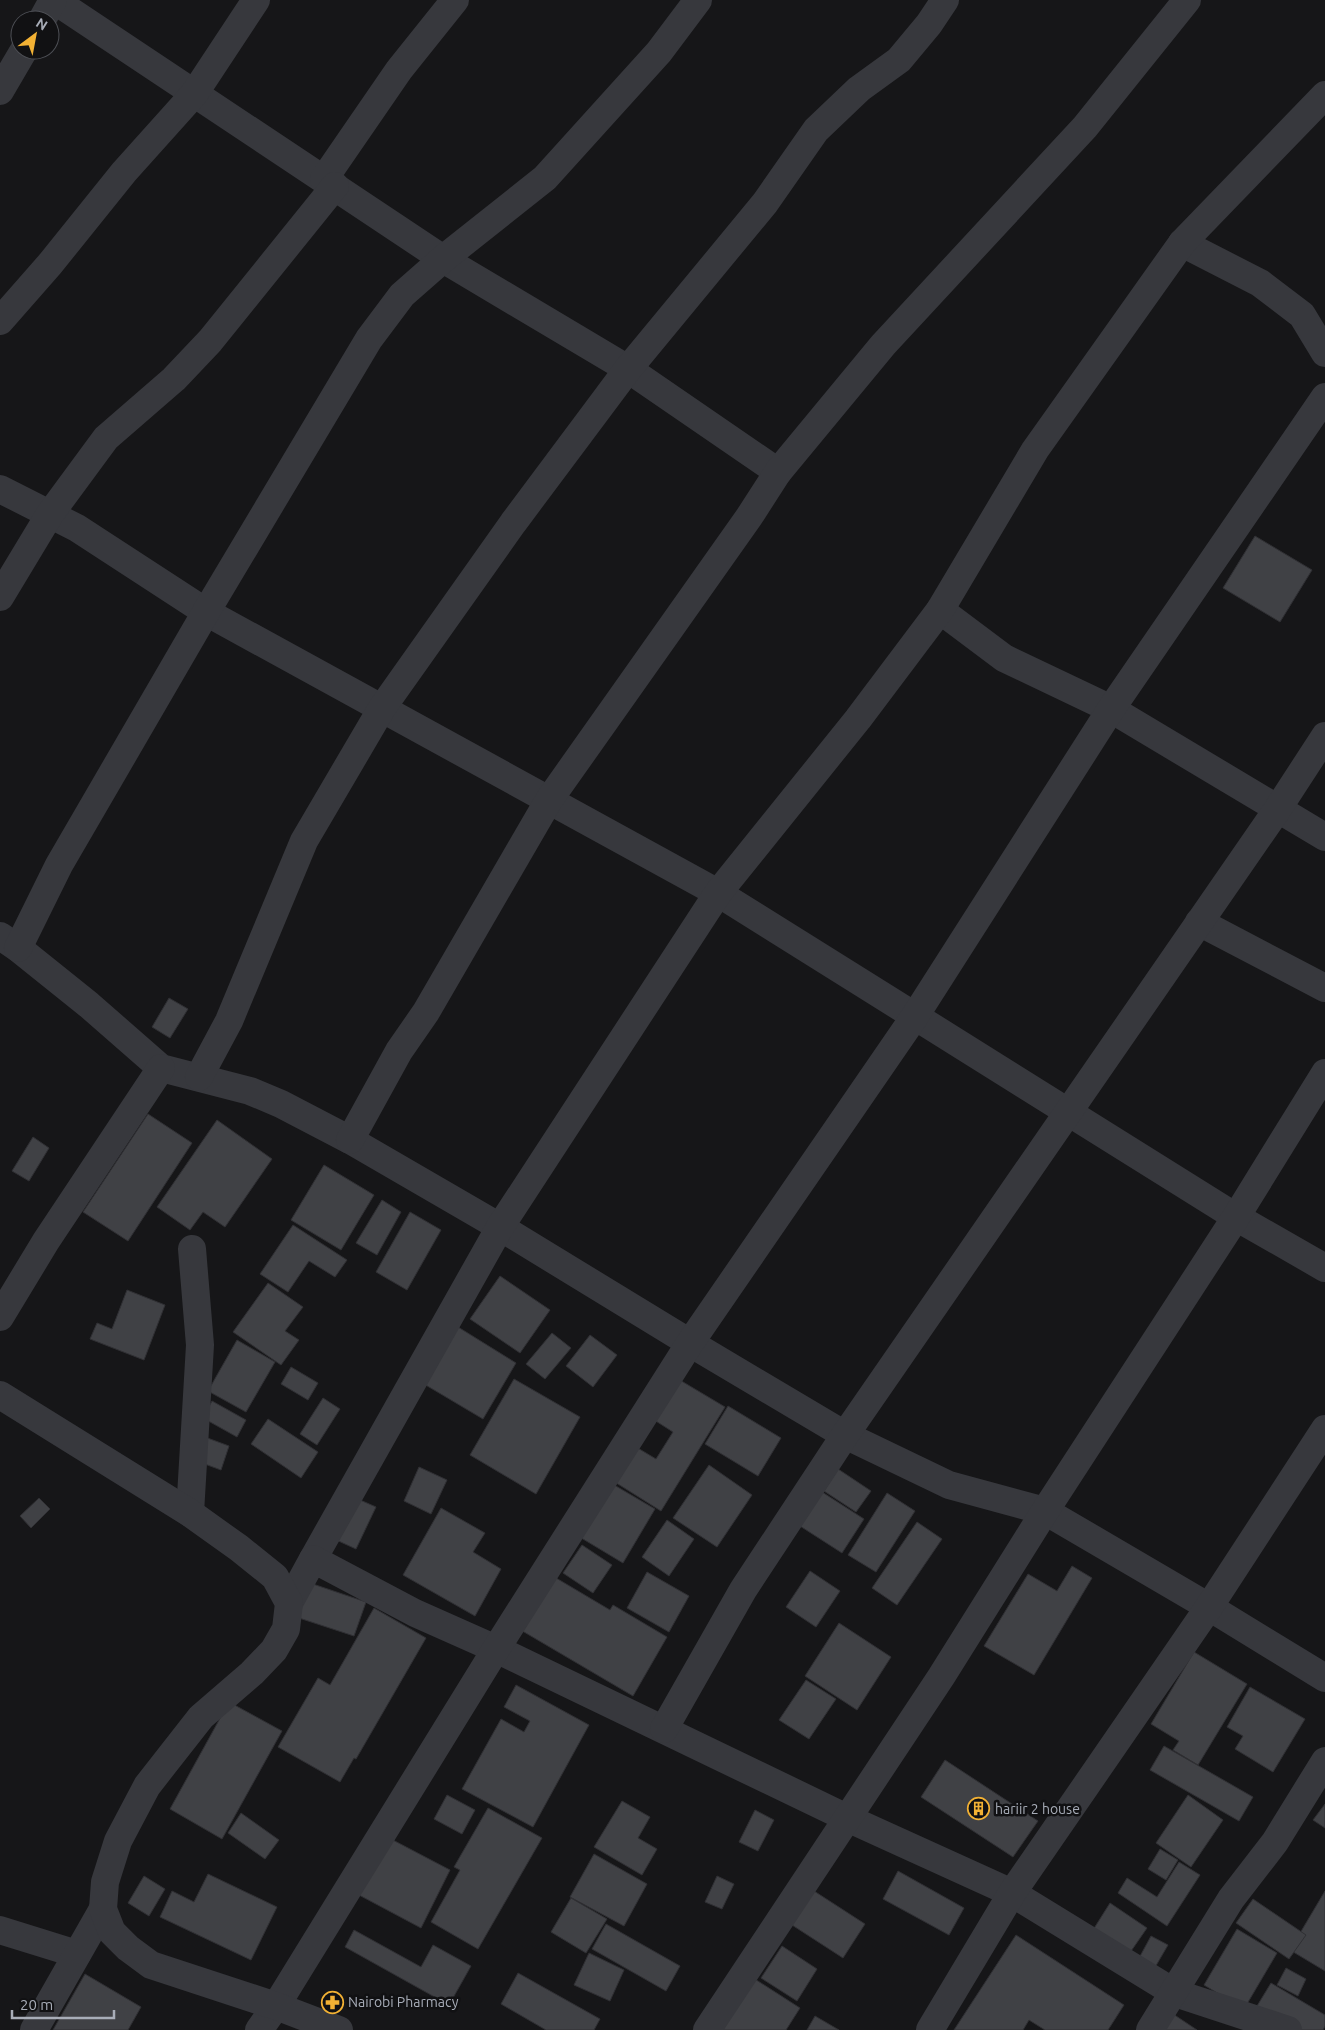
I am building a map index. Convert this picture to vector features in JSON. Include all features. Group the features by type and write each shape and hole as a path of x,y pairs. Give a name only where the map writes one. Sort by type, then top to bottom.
{"street":[{"path":"54,0 443,259 628,369 778,472"},
{"path":"0,321 50,264 124,172 194,94 256,0"},
{"path":"0,597 50,514 106,438 174,379 210,341 329,182 399,70 455,0"},
{"path":"698,0 659,52 545,178 443,259 402,296 369,338 58,865 9,942 89,1005 161,1068 250,1091 281,1104 350,1140 500,1227 845,1435 949,1485 1045,1511 1209,1606 1325,1678"},
{"path":"199,1077 229,1021 304,841 382,708 513,523 628,369 765,203 816,130 859,89 899,60 929,24 945,0"},
{"path":"350,1140 399,1051 426,1012 549,800 749,517 778,472 883,345 1085,127 1187,0"},
{"path":"0,92 18,60"},
{"path":"339,2030 276,2006 151,1965 128,1948 112,1932 103,1909 105,1882 118,1841 148,1786 201,1717 252,1673 274,1650 286,1629 289,1603 500,1227 718,893 858,719 940,610 1035,450 1182,243 1325,95"},
{"path":"1182,243 1260,283 1302,316 1325,354"},
{"path":"259,2030 276,2006 496,1648 690,1343 915,1016 1111,709 1325,396"},
{"path":"0,489 77,528 206,612 718,893 1236,1217 1325,1268"},
{"path":"940,610 1004,658 1111,709 1325,837"},
{"path":"664,1730 743,1590 845,1435 1277,810 1325,736"},
{"path":"1199,922 1325,988"},
{"path":"0,1317 46,1241 161,1068"},
{"path":"707,2030 941,1677 1045,1511 1236,1217 1325,1073"},
{"path":"190,1513 200,1345 192,1249"},
{"path":"0,1395 190,1513 239,1548 275,1577 289,1603"},
{"path":"930,2030 1012,1893 1209,1606 1325,1429"},
{"path":"313,1559 415,1613 496,1648 847,1818 1012,1893 1175,1993 1288,2030"},
{"path":"1150,2030 1175,1993 1231,1899 1275,1842 1325,1761"},
{"path":"34,2030 103,1909"},
{"path":"0,1930 77,1954"}],"building":[{"path":"1255,536 1312,570 1280,622 1223,588"},
{"path":"169,998 188,1009 170,1038 152,1027"},
{"path":"148,1114 192,1143 128,1241 83,1212"},
{"path":"217,1120 272,1159 225,1227 203,1212 190,1230 157,1207"},
{"path":"33,1137 49,1148 29,1181 12,1171"},
{"path":"324,1165 374,1195 341,1250 291,1220"},
{"path":"382,1200 401,1212 377,1255 356,1243"},
{"path":"410,1212 441,1230 407,1290 376,1272"},
{"path":"293,1225 347,1260 335,1277 309,1261 288,1292 260,1274"},
{"path":"500,1276 550,1310 520,1353 470,1319"},
{"path":"268,1283 303,1307 285,1331 299,1340 281,1365 233,1332"},
{"path":"127,1290 165,1305 144,1360 90,1339 97,1323 112,1329"},
{"path":"458,1327 516,1363 483,1419 424,1384"},
{"path":"552,1333 571,1348 545,1379 526,1364"},
{"path":"590,1335 617,1355 593,1387 566,1366"},
{"path":"237,1340 275,1362 246,1412 208,1391"},
{"path":"291,1367 318,1383 308,1400 281,1384"},
{"path":"673,1376 725,1407 661,1511 610,1479 631,1444 656,1459 673,1432 648,1416"},
{"path":"514,1379 580,1417 536,1494 470,1455"},
{"path":"323,1398 340,1409 317,1445 300,1434"},
{"path":"212,1401 246,1420 237,1437 203,1418"},
{"path":"728,1406 781,1438 758,1476 705,1444"},
{"path":"268,1419 318,1452 301,1478 251,1444"},
{"path":"202,1436 229,1446 221,1470 194,1460"},
{"path":"709,1465 752,1495 717,1547 673,1518"},
{"path":"419,1467 447,1480 431,1514 404,1501"},
{"path":"838,1469 871,1491 856,1512 824,1491"},
{"path":"609,1482 655,1509 623,1563 578,1536"},
{"path":"822,1492 864,1519 842,1553 800,1526"},
{"path":"887,1493 915,1511 876,1572 848,1555"},
{"path":"351,1496 376,1507 356,1549 332,1538"},
{"path":"39,1498 50,1509 31,1528 20,1516"},
{"path":"441,1508 485,1533 473,1552 501,1569 475,1616 403,1575"},
{"path":"667,1520 694,1539 669,1576 642,1557"},
{"path":"917,1522 942,1539 897,1605 872,1588"},
{"path":"582,1545 612,1565 593,1593 563,1573"},
{"path":"1072,1566 1092,1578 1034,1675 984,1646 1028,1574 1057,1591"},
{"path":"810,1571 840,1591 816,1627 786,1607"},
{"path":"647,1572 689,1596 669,1632 627,1608"},
{"path":"551,1575 610,1610 613,1605 667,1637 633,1696 519,1629"},
{"path":"304,1581 366,1602 354,1636 293,1616"},
{"path":"374,1608 426,1638 356,1759 354,1758 340,1782 278,1747 318,1678 330,1685"},
{"path":"839,1623 891,1657 857,1710 805,1676"},
{"path":"1194,1652 1247,1684 1198,1765 1173,1750 1179,1741 1151,1724"},
{"path":"806,1680 836,1699 809,1739 779,1720"},
{"path":"516,1685 589,1725 533,1827 462,1789 501,1719 524,1732 530,1721 504,1707"},
{"path":"1250,1687 1305,1719 1273,1772 1235,1749 1243,1736 1227,1727"},
{"path":"229,1702 282,1731 222,1839 170,1809"},
{"path":"1164,1746 1253,1797 1239,1821 1150,1770"},
{"name":"hariir 2 house","path":"945,1760 1038,1821 1013,1857 921,1797"},
{"path":"447,1795 475,1810 462,1834 434,1819"},
{"path":"1188,1795 1223,1820 1191,1867 1156,1843"},
{"path":"622,1801 650,1817 638,1838 657,1849 642,1875 594,1847"},
{"path":"1325,1804 1325,1828 1313,1820"},
{"path":"488,1808 542,1838 478,1949 431,1922 460,1870 454,1867"},
{"path":"755,1810 774,1820 758,1851 739,1842"},
{"path":"241,1813 279,1840 265,1859 228,1833"},
{"path":"389,1838 450,1870 421,1928 359,1895"},
{"path":"1160,1849 1178,1860 1166,1880 1148,1869"},
{"path":"594,1854 647,1884 624,1926 570,1897"},
{"path":"1179,1862 1200,1875 1167,1926 1118,1893 1127,1878 1157,1897"},
{"path":"898,1871 964,1908 949,1935 883,1899"},
{"path":"208,1874 277,1907 251,1960 160,1917 172,1891 194,1902"},
{"path":"144,1876 165,1889 149,1916 128,1903"},
{"path":"717,1876 734,1884 722,1909 705,1902"},
{"path":"814,1891 865,1924 843,1958 792,1925"},
{"path":"1325,1891 1325,1971 1290,1950"},
{"path":"571,1898 607,1919 586,1953 551,1932"},
{"path":"1253,1899 1306,1935 1289,1959 1236,1923"},
{"path":"1110,1903 1147,1928 1129,1954 1093,1930"},
{"path":"606,1924 680,1966 666,1991 592,1949"},
{"path":"1237,1929 1277,1953 1244,2009 1204,1985"},
{"path":"354,1930 421,1967 433,1945 471,1966 449,2005 345,1947"},
{"path":"1016,1935 1124,2005 1108,2030 1045,2030 1029,2020 1023,2030 954,2030"},
{"path":"1151,1936 1168,1945 1154,1969 1138,1960"},
{"path":"782,1946 817,1969 797,2001 761,1978"},
{"path":"589,1953 624,1970 610,2001 574,1985"},
{"path":"1286,1968 1306,1979 1298,1996 1277,1985"},
{"path":"518,1973 600,2019 594,2030 546,2030 501,2004"},
{"path":"85,1974 141,2007 128,2030 53,2030"},
{"path":"747,1974 800,2008 786,2030 723,2030"},
{"path":"1271,1983 1325,2015 1323,2030 1286,2030 1254,2011"},
{"path":"1173,2014 1197,2030 1162,2030"},
{"path":"815,2016 839,2030 807,2030"}],"place":[{"name":"hariir 2 house","path":"979,1809"},
{"name":"Nairobi Pharmacy","path":"332,2002"}]}
